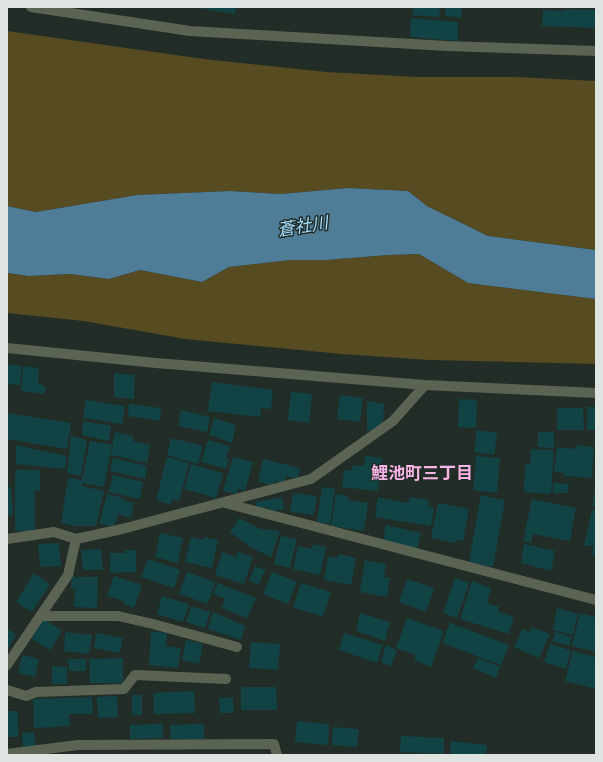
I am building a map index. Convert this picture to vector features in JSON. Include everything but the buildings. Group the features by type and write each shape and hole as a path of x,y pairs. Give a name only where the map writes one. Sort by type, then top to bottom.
{"street":[{"path":"31,7 190,31 448,46 596,51"},
{"path":"7,348 156,363 426,385 596,393"},
{"path":"7,539 54,532 76,539 122,529 311,479 393,421 426,385"},
{"path":"223,502 596,600"},
{"path":"7,665 68,575 76,539"},
{"path":"40,616 118,616 237,647"},
{"path":"7,690 26,696 36,692 124,689 135,675 226,679"},
{"path":"7,754 78,745 274,744 277,755"}],"shaded area":[{"path":"7,31 204,59 326,72 417,77 515,77 596,81 596,250 488,236 427,206 408,191 348,188 281,194 230,191 137,195 36,212 7,206"},
{"path":"419,254 468,283 596,299 596,364 430,360 342,354 185,339 84,321 7,313 7,273 28,276 70,274 109,279 140,270 202,282 229,267 290,260 326,260"}],"water":[{"name":"蒼社川","path":"348,188 408,191 427,206 488,236 596,250 596,299 468,283 419,254 326,260 290,260 229,267 202,282 140,270 109,279 70,274 28,276 7,273 7,206 36,212 137,195 230,191 281,194"}],"district":[{"name":"鯉池町三丁目","path":"422,475"}]}
